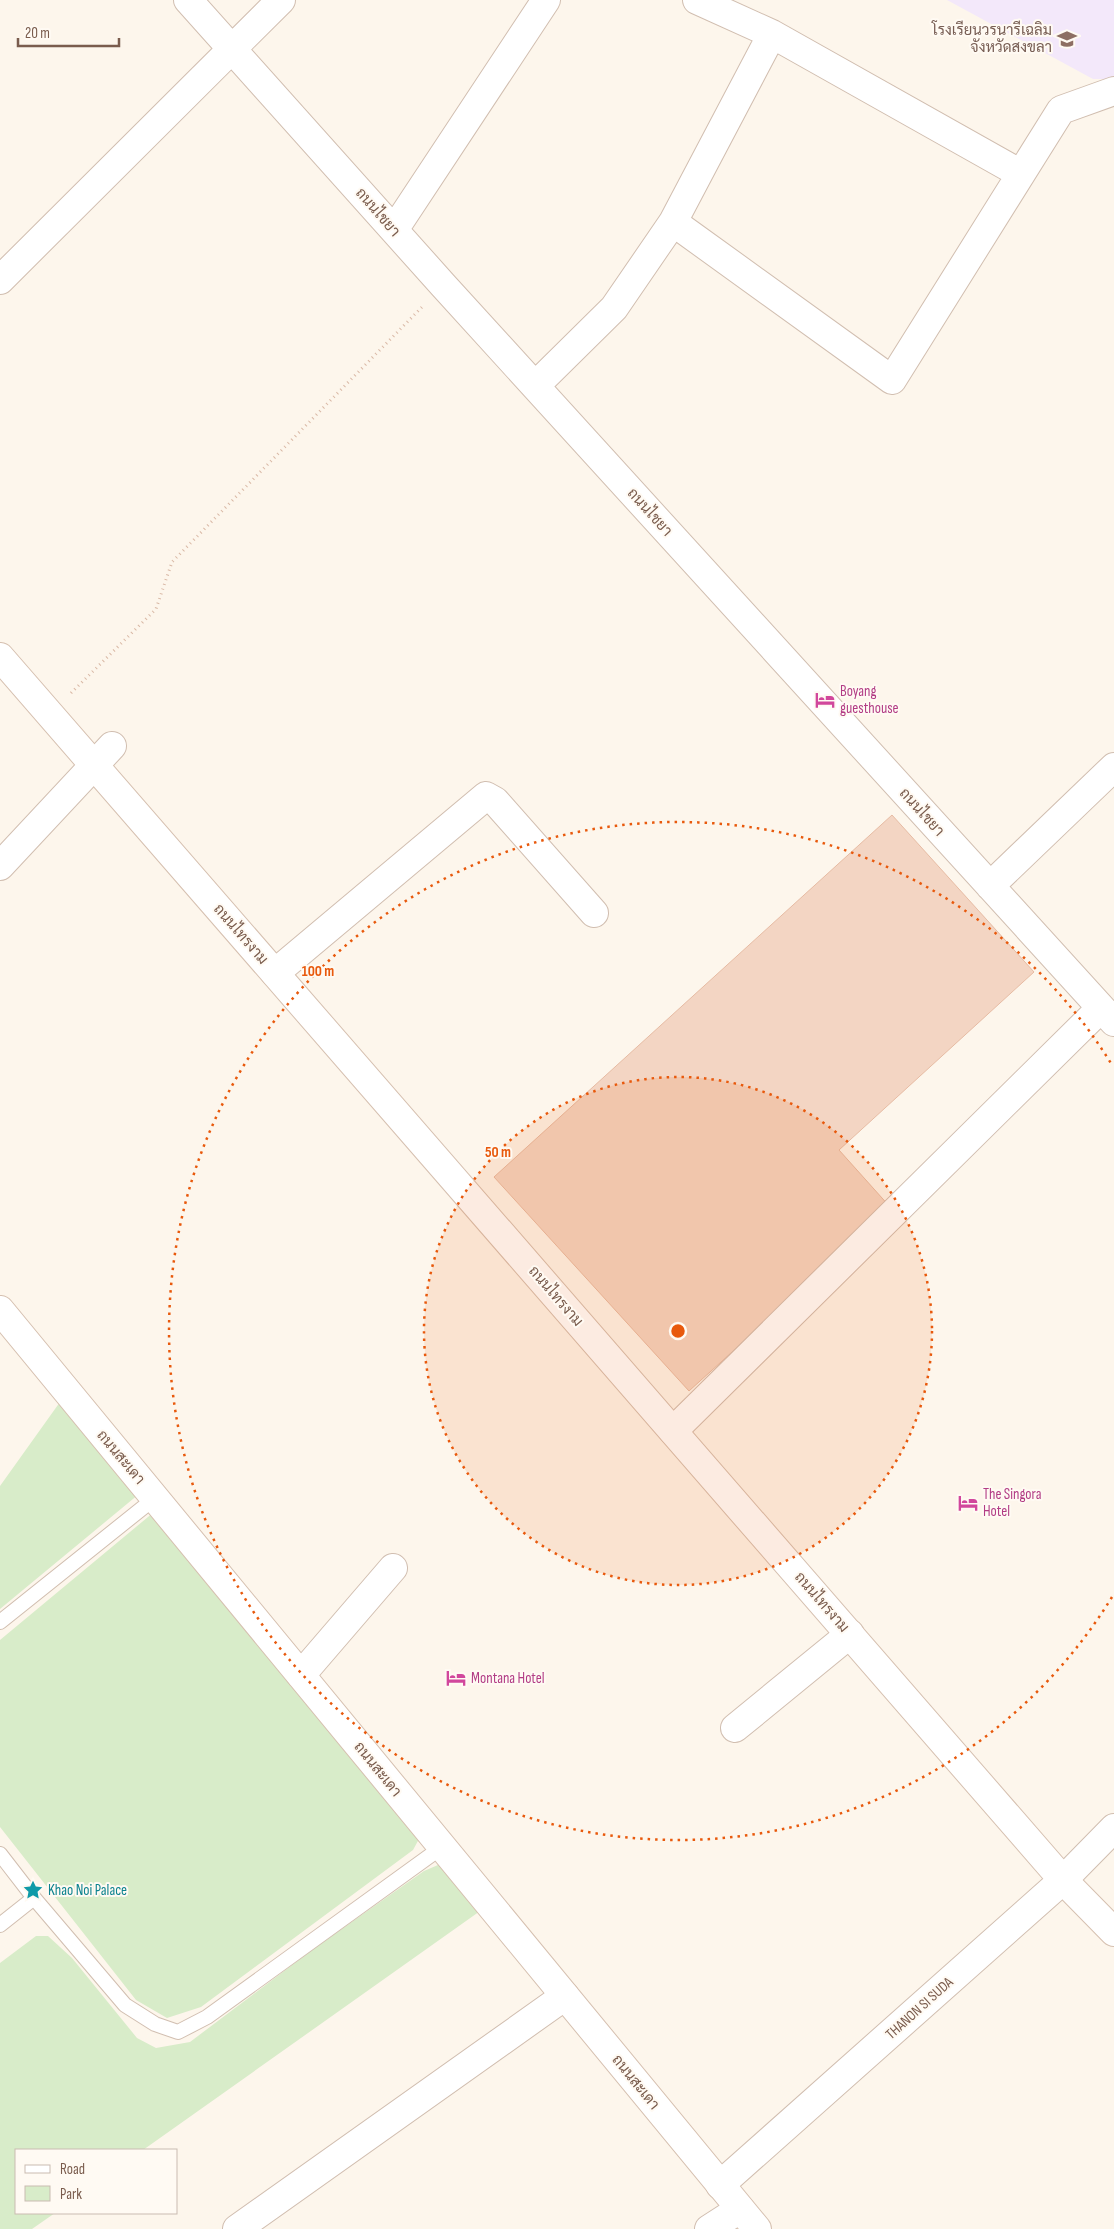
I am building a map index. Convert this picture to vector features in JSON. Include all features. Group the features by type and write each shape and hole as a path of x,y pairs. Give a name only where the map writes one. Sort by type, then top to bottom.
{"street":[{"name":"ถนนไชยา","path":"188,0 234,49 534,386 1108,1015"},
{"path":"0,280 234,49 281,0"},
{"path":"394,230 546,0"},
{"path":"697,0 772,34 1021,174"},
{"path":"534,386 614,308 672,222 772,34"},
{"path":"672,222 892,380 1061,110 1114,91"},
{"name":"ถนนไทรงาม","path":"0,657 50,714 103,756 275,973 1063,1880 1114,1932"},
{"path":"0,866 103,756"},
{"path":"990,886 1114,767"},
{"path":"275,973 478,800 486,796 496,801 594,913"},
{"path":"673,1431 1108,1015"},
{"name":"ถนนสะเดา","path":"0,1310 748,2219"},
{"path":"301,1675 393,1568"},
{"path":"735,1728 850,1634"},
{"name":"THANON SI SUDA","path":"720,2185 1063,1880 1114,1828"},
{"path":"237,2229 565,1996"},
{"path":"709,2229 748,2219"}],"lane":[{"path":"0,1622 155,1498"},
{"path":"0,1854 34,1898 125,2005 155,2024 178,2032 207,2018 442,1847"},
{"path":"0,1925 34,1898"}],"path":[{"path":"50,714 156,609 172,562 444,285"}],"shaded area":[{"name":"โรงเรียนวรนารีเฉลิม จังหวัดสงขลา","path":"947,0 1114,0 1114,79 1093,79"}],"green space":[{"path":"60,1402 139,1494 0,1609 0,1486"},
{"path":"154,1512 425,1828 413,1850 201,2007 167,2018 136,2000 0,1827 0,1640"},
{"path":"452,1859 490,1904 144,2149 15,2149 15,2214 54,2214 32,2229 0,2229 0,1963 36,1936 48,1936 72,1958 137,2038 156,2048 190,2042 312,1950 424,1871"}],"building":[{"path":"892,815 1034,972 839,1150 891,1208 689,1391 494,1177"}],"place":[{"name":"โรงเรียนวรนารีเฉลิม จังหวัดสงขลา","path":"1067,39"},
{"name":"Boyang guesthouse","path":"825,700"},
{"name":"The Singora Hotel","path":"968,1503"},
{"name":"Montana Hotel","path":"456,1678"},
{"name":"Khao Noi Palace","path":"33,1890"}]}
